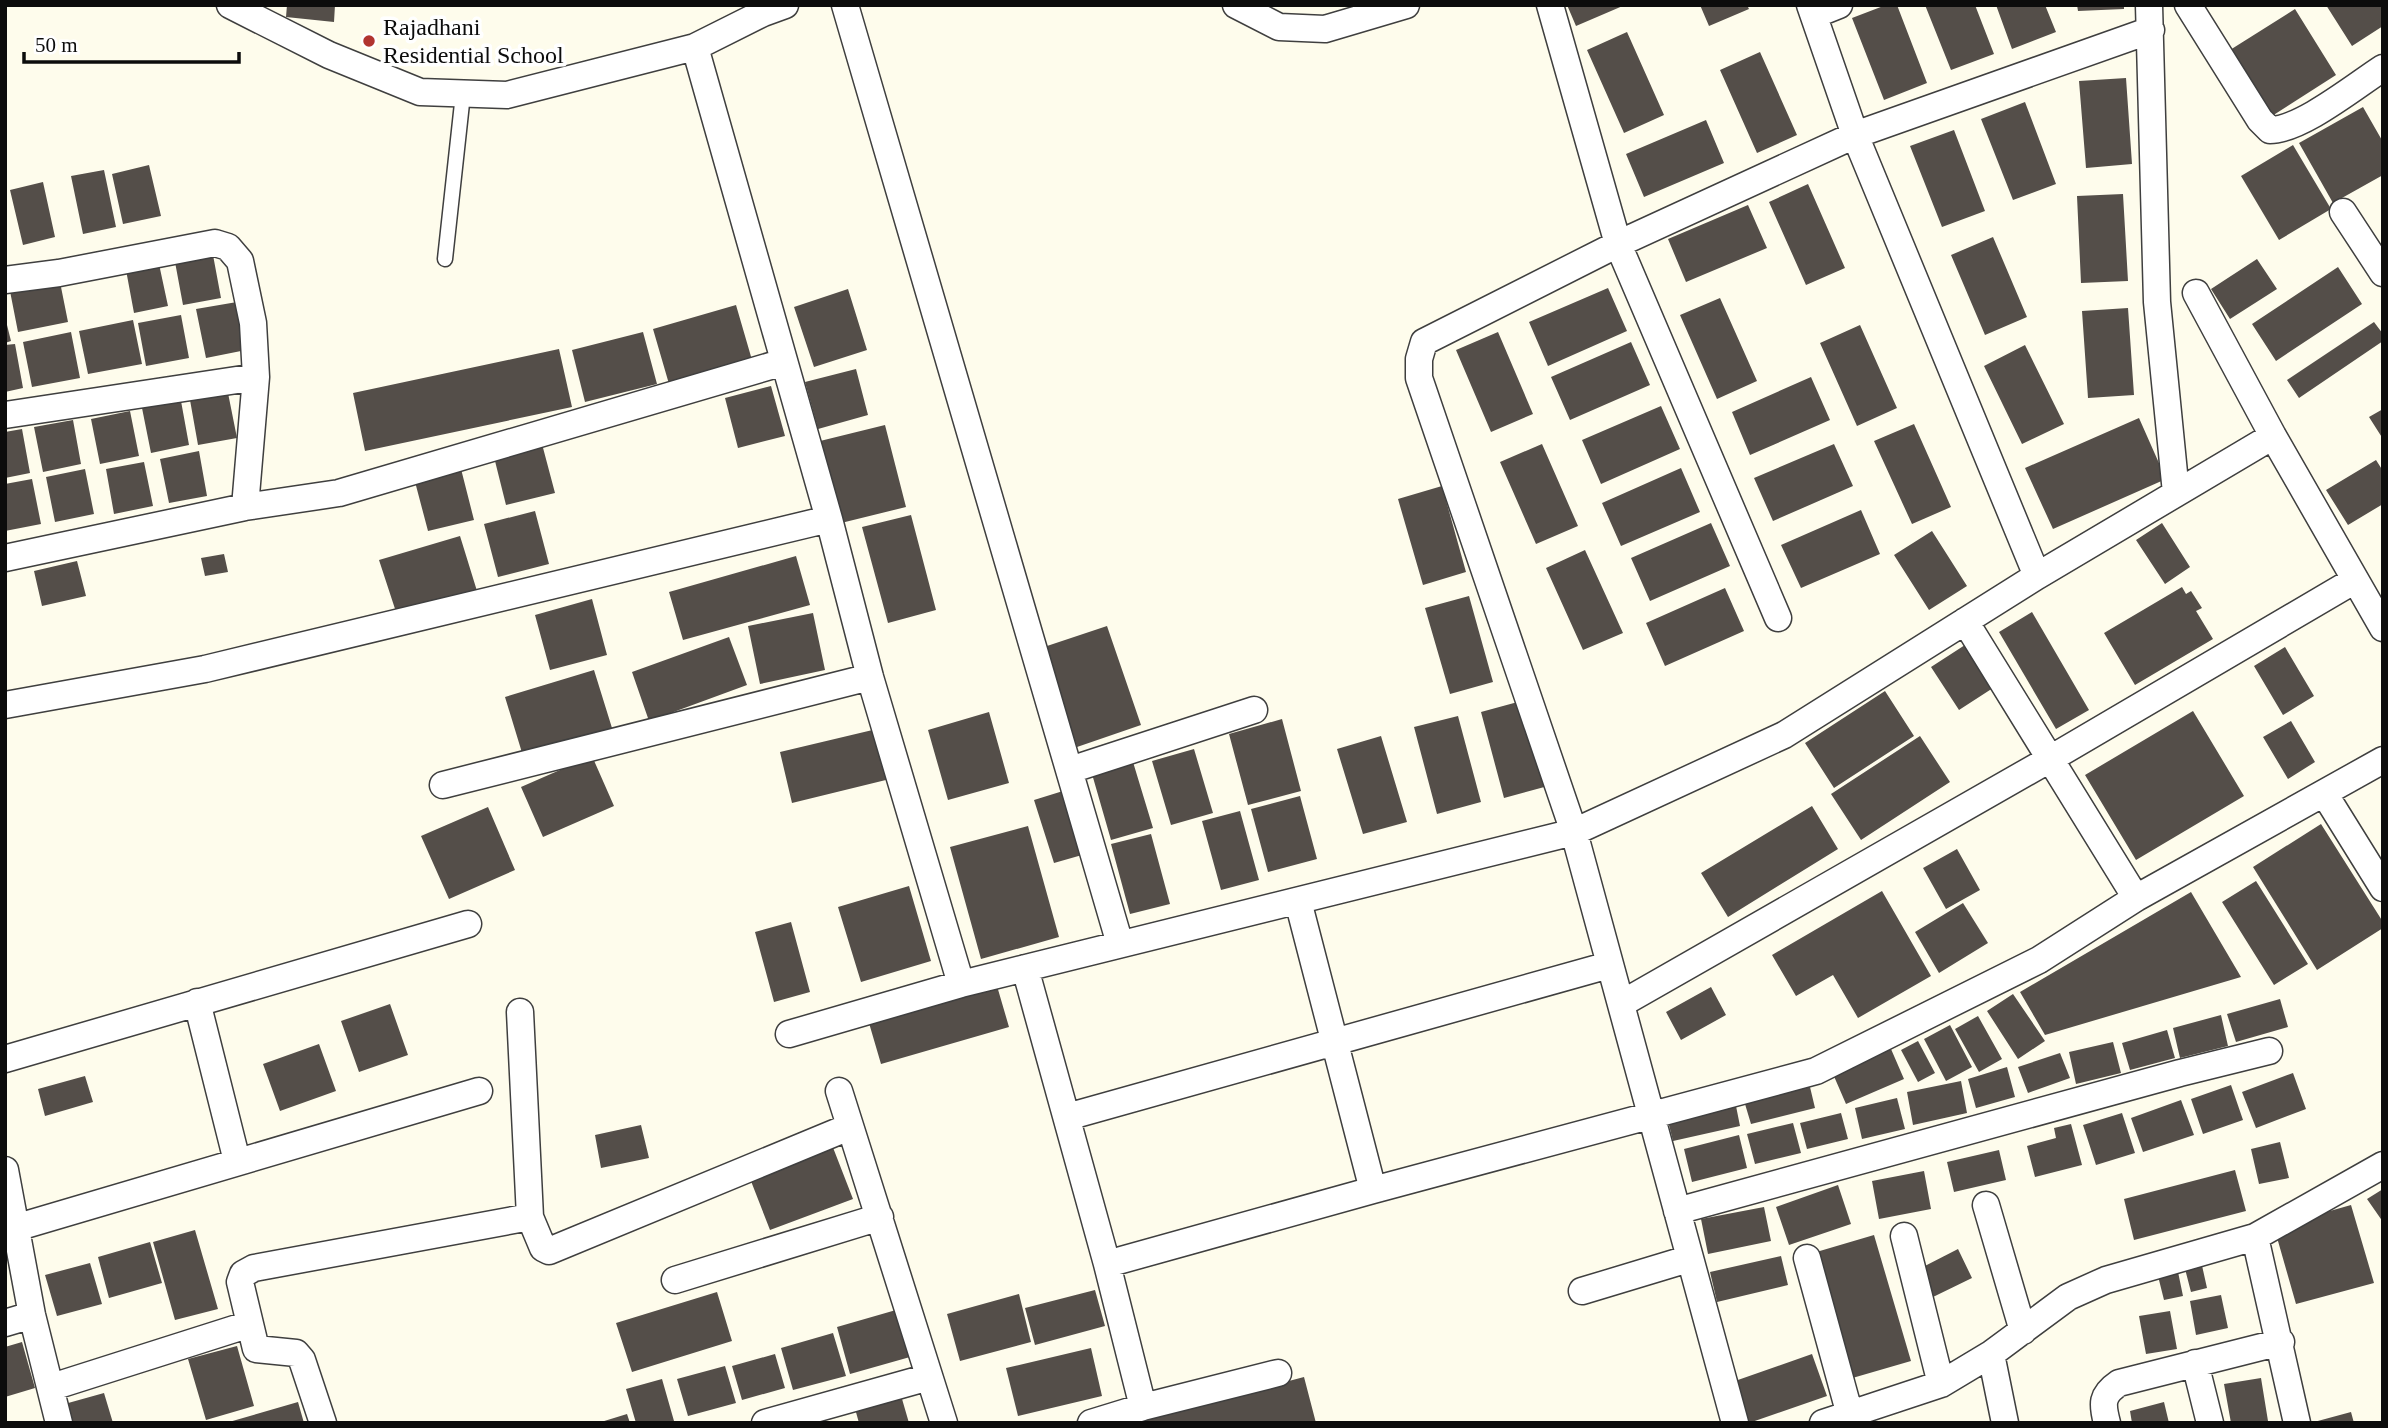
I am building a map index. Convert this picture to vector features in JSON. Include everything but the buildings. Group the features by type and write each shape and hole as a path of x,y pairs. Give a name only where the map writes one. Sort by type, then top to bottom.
{"street":[{"path":"230,5 329,55 420,92 507,95 695,47 785,5"},
{"path":"845,5 1120,944"},
{"path":"1236,5 1279,27 1325,29 1406,5"},
{"path":"1550,5 1618,244 1778,618"},
{"path":"1839,5 1812,10 1855,135 2037,576"},
{"path":"2189,5 2260,120 2270,131 2298,123 2383,68"},
{"path":"1735,1423 1688,1259 1652,1114 1574,832 1419,378 1419,359 1424,342 1618,244 1855,135 2150,17 2157,302 2176,493"},
{"path":"695,47 829,519 870,677 961,984"},
{"path":"2343,212 2383,273"},
{"path":"5,279 60,273 215,243 228,247 240,261 253,323 256,377 245,507"},
{"path":"2196,293 2273,436 2383,628"},
{"path":"5,558 245,507 339,493 784,362"},
{"path":"5,415 256,377"},
{"path":"789,1034 961,984 1574,832 1784,735 2037,576 2273,436"},
{"path":"5,705 205,669 829,519"},
{"path":"1621,1004 2050,759 2355,580"},
{"path":"1965,621 2136,898"},
{"path":"443,785 870,677"},
{"path":"1069,770 1254,710"},
{"path":"1107,1264 1816,1071 2039,960 2136,898 2383,760"},
{"path":"2324,793 2383,888"},
{"path":"1298,901 1373,1190"},
{"path":"5,1059 468,924"},
{"path":"1067,1117 1609,965"},
{"path":"1025,968 1107,1264 1143,1407"},
{"path":"197,1002 237,1161"},
{"path":"520,1012 530,1217 543,1248 549,1251 849,1127"},
{"path":"1677,1211 2269,1051"},
{"path":"15,1228 479,1091"},
{"path":"839,1091 944,1423"},
{"path":"1824,1423 1941,1384 1992,1354 2068,1297 2106,1280 2255,1237 2383,1165"},
{"path":"5,1170 32,1314 60,1423"},
{"path":"1986,1205 2023,1331"},
{"path":"323,1423 302,1360 296,1353 256,1349 240,1282 243,1274 254,1268 530,1217"},
{"path":"674,1280 880,1217"},
{"path":"1905,1236 1941,1384"},
{"path":"2255,1237 2281,1342 2297,1423"},
{"path":"1807,1258 1850,1415"},
{"path":"1582,1291 1688,1259"},
{"path":"5,1323 32,1314"},
{"path":"52,1387 250,1324"},
{"path":"2106,1423 2102,1405 2104,1395 2119,1383 2281,1342"},
{"path":"1992,1354 2005,1423"},
{"path":"2195,1363 2210,1423"},
{"path":"1091,1423 1278,1373"},
{"path":"765,1423 929,1377"}],"lane":[{"path":"445,259 463,94"}],"place":[{"name":"Rajadhani Residential School","path":"369,41"}]}
